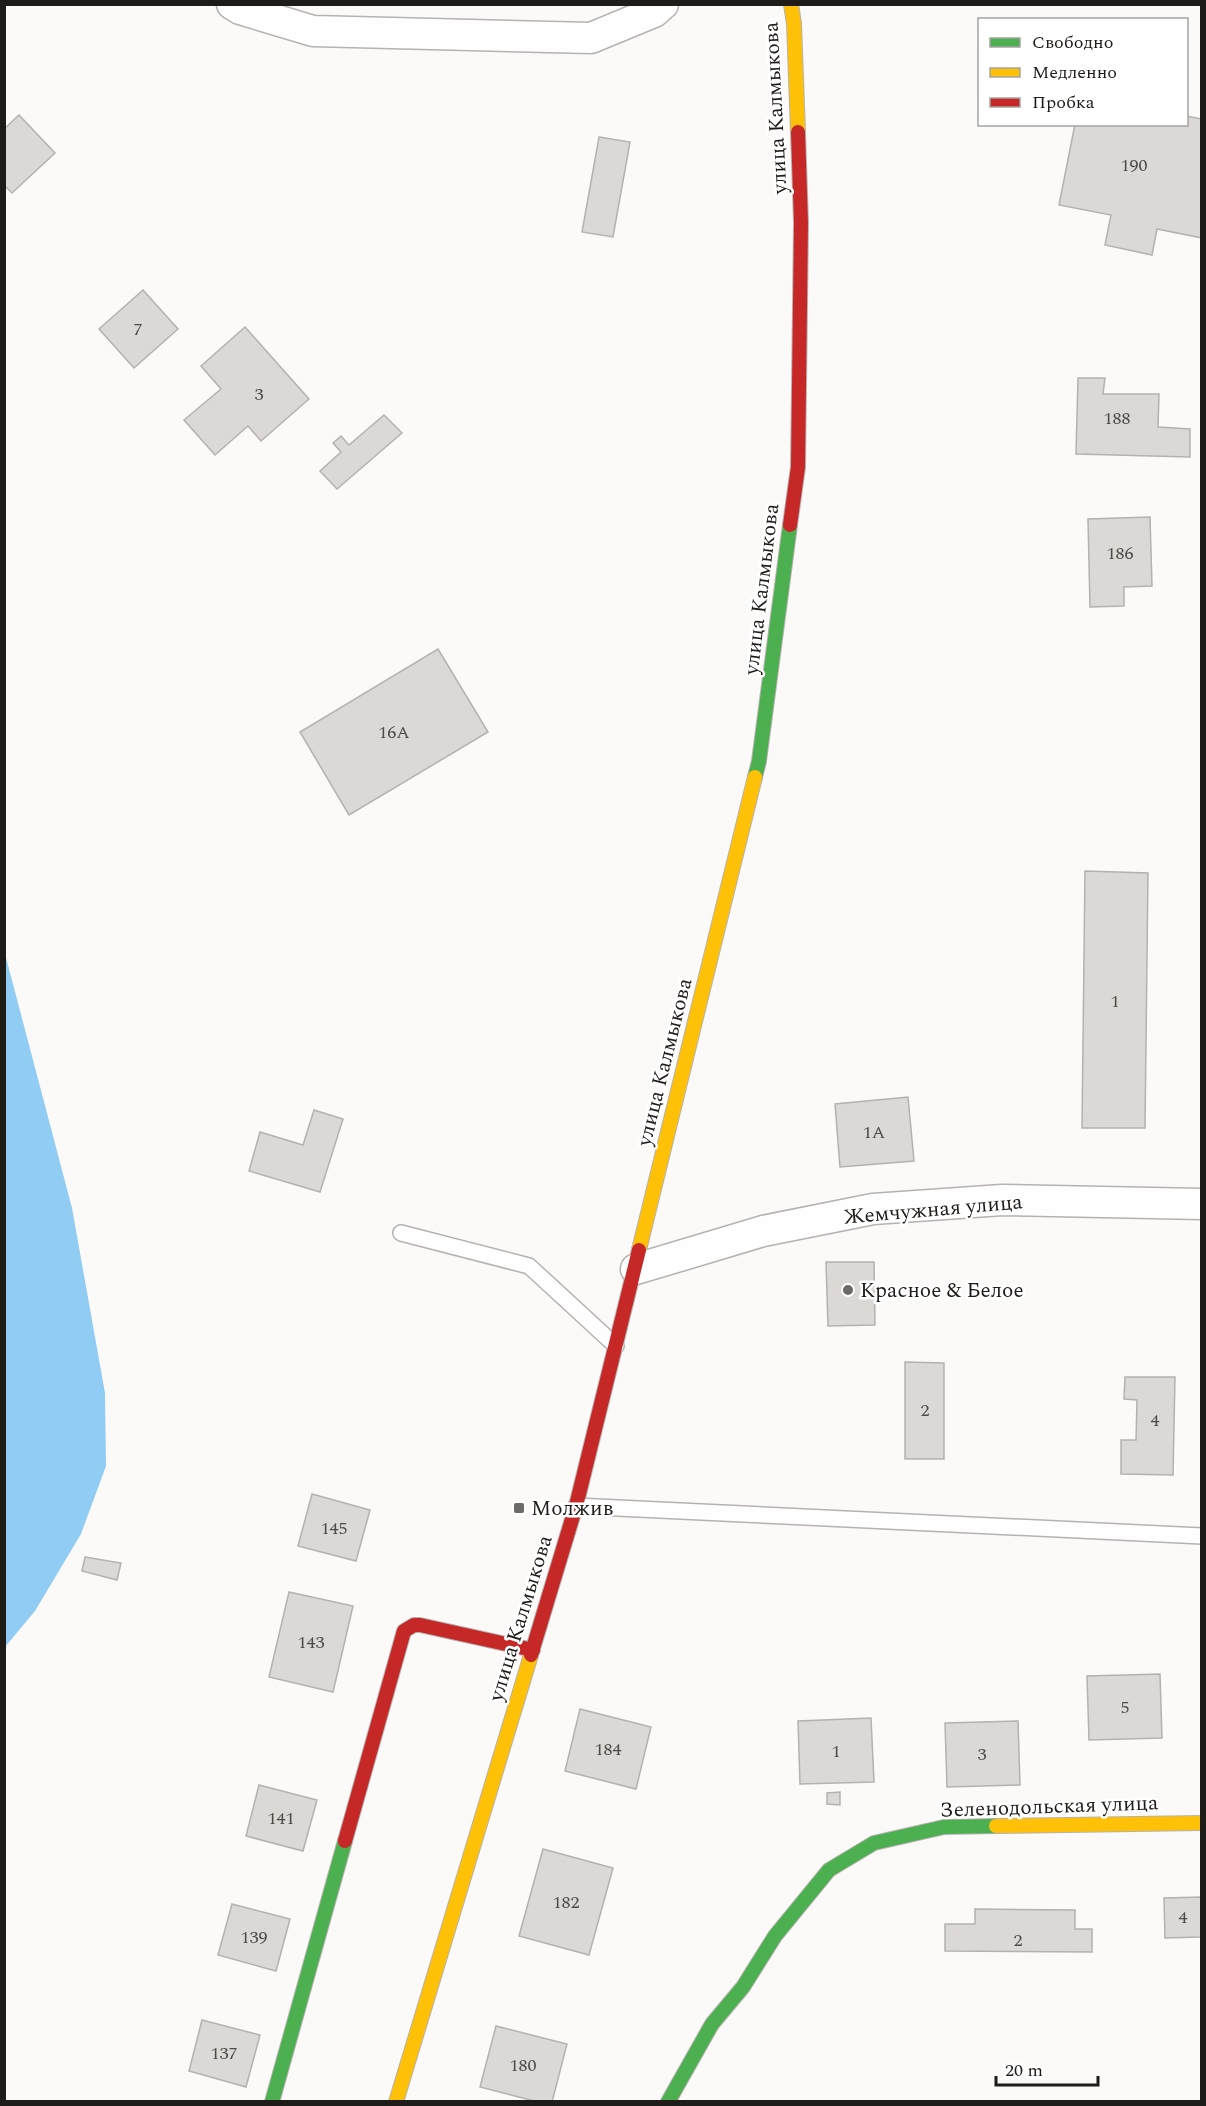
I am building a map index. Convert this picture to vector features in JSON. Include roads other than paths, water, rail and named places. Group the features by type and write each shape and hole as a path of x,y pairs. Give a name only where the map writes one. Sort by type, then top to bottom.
{"main road":[{"name":"улица Калмыкова","path":"396,2102 576,1506 759,761 798,467 801,224 794,24 790,4"},
{"path":"272,2102 404,1631 414,1625 420,1625 532,1650"},
{"name":"Зеленодольская улица","path":"668,2102 712,2024 743,1987 775,1935 829,1870 874,1843 944,1827 1202,1823"}],"street":[{"path":"232,4 240,9 314,31 591,38 654,12 663,4"},
{"name":"Жемчужная улица","path":"636,1269 763,1231 873,1209 1002,1200 1202,1203"}],"lane":[{"path":"401,1233 529,1266 616,1346"},
{"path":"576,1506 1202,1536"}],"water":[{"path":"4,950 72,1208 105,1393 106,1466 81,1534 35,1611 5,1647"}],"place":[{"name":"Красное & Белое","path":"848,1290"},
{"name":"Молжив","path":"519,1508"}]}
